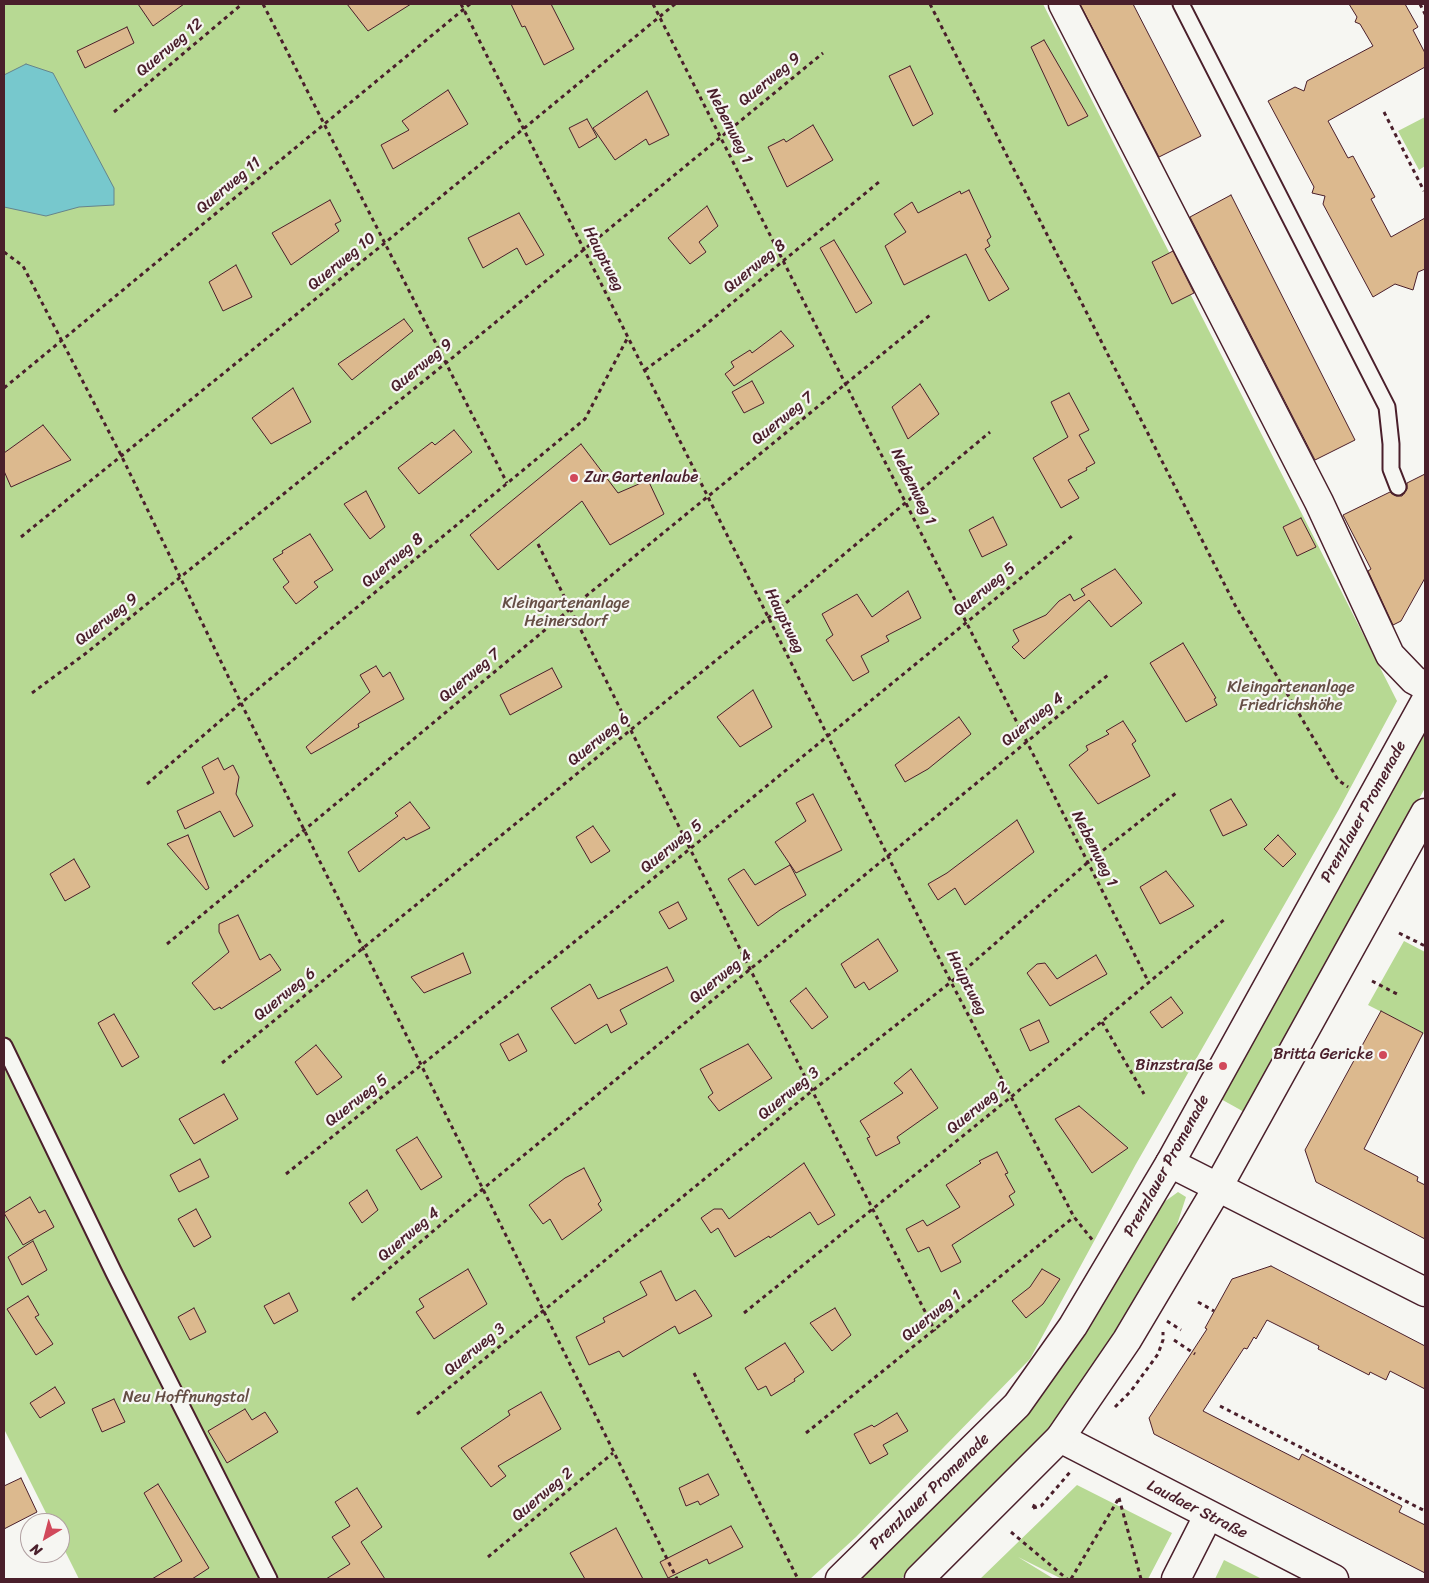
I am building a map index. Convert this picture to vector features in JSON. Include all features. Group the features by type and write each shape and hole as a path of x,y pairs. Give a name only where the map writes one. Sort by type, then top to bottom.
{"main road":[{"path":"1063,4 1319,502 1390,655 1414,680 1425,686"},
{"name":"Prenzlauer Promenade","path":"840,1579 1017,1405 1073,1326 1170,1163 1425,702"},
{"path":"919,1579 1060,1438 1145,1313 1218,1187 1425,813"},
{"path":"1170,1163 1425,1292"},
{"name":"Laudaer Straße","path":"1060,1438 1208,1516 1334,1579"},
{"path":"1176,1579 1208,1516"}],"lane":[{"path":"1181,4 1386,407 1391,444 1391,469 1398,487"},
{"path":"4,1046 114,1273 269,1579"}],"path":[{"name":"Querweg 12","path":"114,112 242,4"},
{"path":"263,4 386,242 507,483"},
{"name":"Hauptweg","path":"461,4 951,982 1074,1217 1095,1243"},
{"name":"Querweg 11","path":"4,388 470,4"},
{"name":"Nebenweg 1","path":"653,4 1149,983"},
{"name":"Querweg 10","path":"21,537 386,242 675,4"},
{"path":"930,4 1235,605 1338,780 1352,790"},
{"path":"1420,4 1425,14"},
{"name":"Querweg 9","path":"32,693 85,654 446,363 823,53"},
{"path":"1384,112 1424,191"},
{"name":"Querweg 8","path":"645,370 698,331 879,182"},
{"path":"4,252 23,266 122,457 241,703 677,1579"},
{"name":"Querweg 7","path":"167,944 930,315"},
{"name":"Querweg 8","path":"147,784 241,703 585,419 628,337"},
{"name":"Querweg 6","path":"222,1063 768,618 990,432"},
{"name":"Querweg 5","path":"286,1174 691,848 1072,536"},
{"path":"538,544 632,729 750,969 935,1331"},
{"name":"Querweg 4","path":"352,1300 484,1188 1108,675"},
{"name":"Querweg 3","path":"417,1414 812,1091 951,982 1087,863 1176,793"},
{"name":"Querweg 2","path":"744,1313 1011,1097 1225,919"},
{"path":"1399,933 1425,946"},
{"path":"1372,981 1397,994"},
{"path":"1102,1022 1144,1094"},
{"name":"Querweg 1","path":"806,1433 935,1331 1074,1217"},
{"path":"1198,1302 1214,1311"},
{"path":"1174,1340 1195,1354"},
{"path":"694,1372 798,1579"},
{"path":"1220,1406 1424,1510 1425,1505"},
{"name":"Querweg 2","path":"488,1557 613,1453"},
{"path":"1033,1508 1041,1506 1073,1468"},
{"path":"1071,1579 1121,1493"},
{"path":"1119,1498 1142,1579"},
{"path":"1012,1532 1067,1579"}],"green space":[{"name":"Kleingartenanlage Heinersdorf","path":"4,4 1043,4 1397,701 1338,811 1136,1164 1030,1359 856,1537 810,1579 79,1579 70,1561 70,1513 46,1513 4,1429"},
{"path":"1425,117 1425,166 1419,170 1398,131"},
{"path":"1425,727 1425,788 1246,1113 1219,1098"},
{"path":"1404,941 1425,952 1425,1034 1368,1005"},
{"path":"1178,1192 1186,1197 1175,1231 1153,1274 1043,1440 901,1579 855,1579 1023,1413 1160,1205"},
{"path":"1077,1485 1172,1533 1148,1579 1062,1579 1018,1557 1054,1579 980,1579"},
{"path":"1224,1560 1262,1579 1215,1579"}],"water":[{"path":"26,64 53,73 114,188 114,205 79,207 46,216 4,207 4,75"}],"building":[{"path":"138,4 184,4 153,26"},
{"path":"347,4 411,4 368,31"},
{"path":"511,4 551,4 574,49 544,65 525,26 522,27"},
{"path":"1080,4 1133,4 1201,136 1159,157"},
{"path":"1349,4 1405,4 1418,27 1413,30 1425,53 1425,67 1328,121 1348,158 1353,156 1375,197 1371,199 1391,237 1425,218 1425,269 1418,272 1413,290 1395,284 1373,297 1323,204 1325,196 1312,193 1314,187 1268,101 1295,87 1304,91 1307,81 1373,46 1360,24 1355,22 1357,17"},
{"path":"127,27 134,43 85,68 77,51"},
{"path":"1044,40 1088,116 1068,126 1031,47"},
{"path":"910,66 933,114 913,126 889,76"},
{"path":"448,90 468,124 393,169 381,145 409,130 402,121"},
{"path":"647,91 669,135 649,145 646,139 615,160 593,128"},
{"path":"587,119 597,137 579,148 569,128"},
{"path":"813,125 833,160 787,187 768,147 784,139 786,142"},
{"path":"969,190 991,237 987,240 990,246 985,249 1009,289 989,301 966,254 904,285 885,246 906,232 894,214 912,202 918,213 960,191 961,194"},
{"path":"1231,195 1355,440 1315,460 1190,217"},
{"path":"330,200 341,221 335,224 339,231 291,265 272,233"},
{"path":"707,206 718,226 699,242 706,252 690,264 668,238"},
{"path":"519,213 544,255 526,265 517,248 483,268 468,238"},
{"path":"834,240 872,303 856,313 820,248"},
{"path":"1173,251 1194,293 1172,304 1152,262"},
{"path":"236,265 252,297 223,311 209,282"},
{"path":"404,319 413,331 352,380 338,364"},
{"path":"781,331 794,346 734,386 725,374 734,367 731,362 750,350 752,353"},
{"path":"752,381 764,403 744,413 732,392"},
{"path":"920,384 939,414 908,439 892,407"},
{"path":"293,388 311,422 271,444 252,418"},
{"path":"1069,393 1089,430 1079,435 1095,463 1086,468 1087,470 1068,480 1079,498 1061,508 1033,458 1068,437 1051,402"},
{"path":"43,425 71,460 11,487 4,471 4,453"},
{"path":"454,430 472,452 419,494 398,468 432,442 435,445"},
{"path":"581,444 618,493 648,480 664,514 610,545 582,501 498,570 470,535"},
{"path":"1425,474 1425,578 1401,621 1393,625 1368,571 1371,569 1343,515 1390,492 1396,496 1402,496 1407,489 1407,483"},
{"path":"366,491 385,527 370,539 344,504"},
{"path":"993,517 1007,545 982,557 969,530"},
{"path":"1301,518 1316,547 1297,556 1283,527"},
{"path":"310,534 333,570 314,582 318,587 296,604 283,587 289,582 273,559 283,553 282,551"},
{"path":"1115,569 1142,603 1111,627 1089,600 1024,659 1012,647 1019,641 1013,630 1046,615 1059,601 1070,594 1074,601 1085,595 1081,589"},
{"path":"908,591 921,618 886,636 889,641 861,656 869,672 853,681 826,640 833,635 822,614 857,594 872,617"},
{"path":"1183,643 1216,698 1214,699 1217,705 1186,722 1150,663"},
{"path":"376,666 383,677 390,672 404,699 358,724 359,727 311,754 306,747 370,692 360,675"},
{"path":"552,668 562,687 510,715 500,695"},
{"path":"753,690 772,727 740,747 717,717"},
{"path":"959,717 971,734 928,769 905,782 895,765"},
{"path":"1123,721 1136,741 1132,744 1150,776 1098,804 1069,765 1088,750 1086,746 1109,734 1106,731"},
{"path":"218,758 224,770 233,765 239,777 236,794 253,826 234,837 220,811 185,829 177,811 214,793 202,767"},
{"path":"813,794 842,850 796,873 775,842 806,821 796,803"},
{"path":"1231,799 1247,825 1223,836 1210,810"},
{"path":"410,802 430,828 406,840 404,837 359,872 348,852 398,816 395,813"},
{"path":"1017,820 1034,852 965,905 955,888 938,900 928,884 947,873"},
{"path":"593,826 610,851 591,863 576,837"},
{"path":"188,835 209,888 206,890 167,844"},
{"path":"1278,835 1296,854 1283,867 1264,849"},
{"path":"74,859 90,887 65,901 50,874"},
{"path":"790,865 806,895 780,910 758,926 728,879 744,869 755,885"},
{"path":"1166,871 1194,906 1160,924 1140,887"},
{"path":"678,902 687,919 669,929 659,912"},
{"path":"238,915 260,960 270,954 281,970 221,1009 220,1007 214,1010 192,983 229,952 219,932 219,924"},
{"path":"878,939 898,971 869,990 864,982 855,988 841,964"},
{"path":"463,953 471,973 424,993 411,977"},
{"path":"1096,955 1107,974 1050,1006 1027,973 1037,964 1045,963 1057,979"},
{"path":"667,967 674,981 620,1010 627,1024 611,1033 607,1024 575,1044 551,1008 590,984 598,999"},
{"path":"806,988 828,1017 812,1029 790,1001"},
{"path":"1171,997 1183,1013 1162,1028 1150,1012"},
{"path":"1381,1011 1423,1033 1364,1149 1418,1177 1417,1181 1425,1185 1425,1239 1316,1182 1305,1150"},
{"path":"114,1014 139,1057 122,1067 98,1023"},
{"path":"1039,1020 1049,1042 1030,1051 1020,1029"},
{"path":"518,1034 527,1051 509,1061 500,1044"},
{"path":"748,1044 772,1078 719,1111 708,1097 713,1093 700,1069"},
{"path":"316,1045 342,1077 317,1095 295,1062"},
{"path":"911,1069 938,1108 897,1137 900,1143 876,1156 867,1138 870,1137 860,1121 903,1093 894,1083"},
{"path":"224,1094 238,1119 194,1144 179,1119"},
{"path":"1079,1106 1128,1148 1092,1173 1055,1119"},
{"path":"417,1137 442,1177 421,1190 396,1150"},
{"path":"997,1152 1008,1173 1005,1174 1015,1192 1009,1196 1014,1205 952,1245 961,1262 941,1272 929,1247 918,1252 906,1229 923,1220 927,1226 960,1207 946,1185 981,1163 979,1161"},
{"path":"200,1159 209,1177 179,1192 170,1175"},
{"path":"804,1163 835,1215 818,1225 810,1212 770,1238 769,1236 735,1257 718,1228 711,1233 701,1218 714,1209 722,1209 729,1219"},
{"path":"584,1168 601,1201 598,1204 602,1210 562,1240 550,1219 543,1224 529,1205 565,1178"},
{"path":"367,1190 378,1210 362,1223 349,1203"},
{"path":"30,1197 39,1213 45,1210 54,1227 23,1245 4,1213"},
{"path":"196,1209 211,1237 194,1247 178,1219"},
{"path":"33,1241 47,1270 22,1285 8,1257"},
{"path":"1271,1266 1425,1346 1425,1389 1390,1371 1386,1380 1370,1372 1369,1375 1318,1349 1319,1346 1267,1320 1256,1339 1254,1337 1247,1349 1244,1348 1203,1411 1299,1460 1302,1454 1402,1506 1399,1512 1425,1525 1425,1573 1154,1434 1149,1418 1207,1329 1205,1328 1232,1279"},
{"path":"468,1269 487,1304 434,1339 416,1312 424,1307 419,1299"},
{"path":"1042,1269 1060,1279 1043,1304 1026,1318 1012,1301 1030,1287"},
{"path":"661,1271 676,1301 695,1290 712,1316 679,1334 675,1326 623,1357 619,1351 589,1365 576,1337 605,1322 603,1318 647,1295 640,1282"},
{"path":"289,1293 298,1311 274,1324 264,1306"},
{"path":"28,1296 39,1315 35,1317 53,1344 36,1355 7,1309"},
{"path":"194,1308 206,1332 190,1340 178,1317"},
{"path":"835,1308 851,1335 832,1351 810,1323"},
{"path":"785,1343 804,1372 794,1379 795,1381 771,1396 766,1386 758,1390 745,1368"},
{"path":"55,1387 65,1403 40,1418 30,1403"},
{"path":"541,1392 561,1429 498,1466 506,1476 491,1487 461,1448 510,1415 508,1411"},
{"path":"114,1399 125,1422 102,1432 92,1409"},
{"path":"245,1409 252,1420 265,1412 278,1432 227,1463 208,1431"},
{"path":"897,1413 908,1431 883,1445 888,1454 870,1464 854,1434 872,1425 874,1427"},
{"path":"708,1474 719,1495 700,1505 698,1501 686,1506 679,1488"},
{"path":"21,1478 37,1512 20,1513 20,1521 4,1529 4,1486"},
{"path":"158,1484 209,1568 192,1579 152,1579 182,1561 144,1493"},
{"path":"357,1488 382,1527 361,1542 385,1579 326,1579 350,1564 332,1537 350,1526 335,1502"},
{"path":"731,1526 743,1547 709,1564 707,1559 668,1578 660,1562"},
{"path":"616,1528 643,1579 585,1579 570,1553"}],"place":[{"name":"Zur Gartenlaube","path":"574,478"},
{"name":"Britta Gericke","path":"1383,1055"},
{"name":"Binzstraße","path":"1223,1066"}],"park label":[{"name":"Kleingartenanlage Friedrichshöhe","path":"1291,697"},
{"name":"Neu Hoffnungstal","path":"186,1398"}]}
